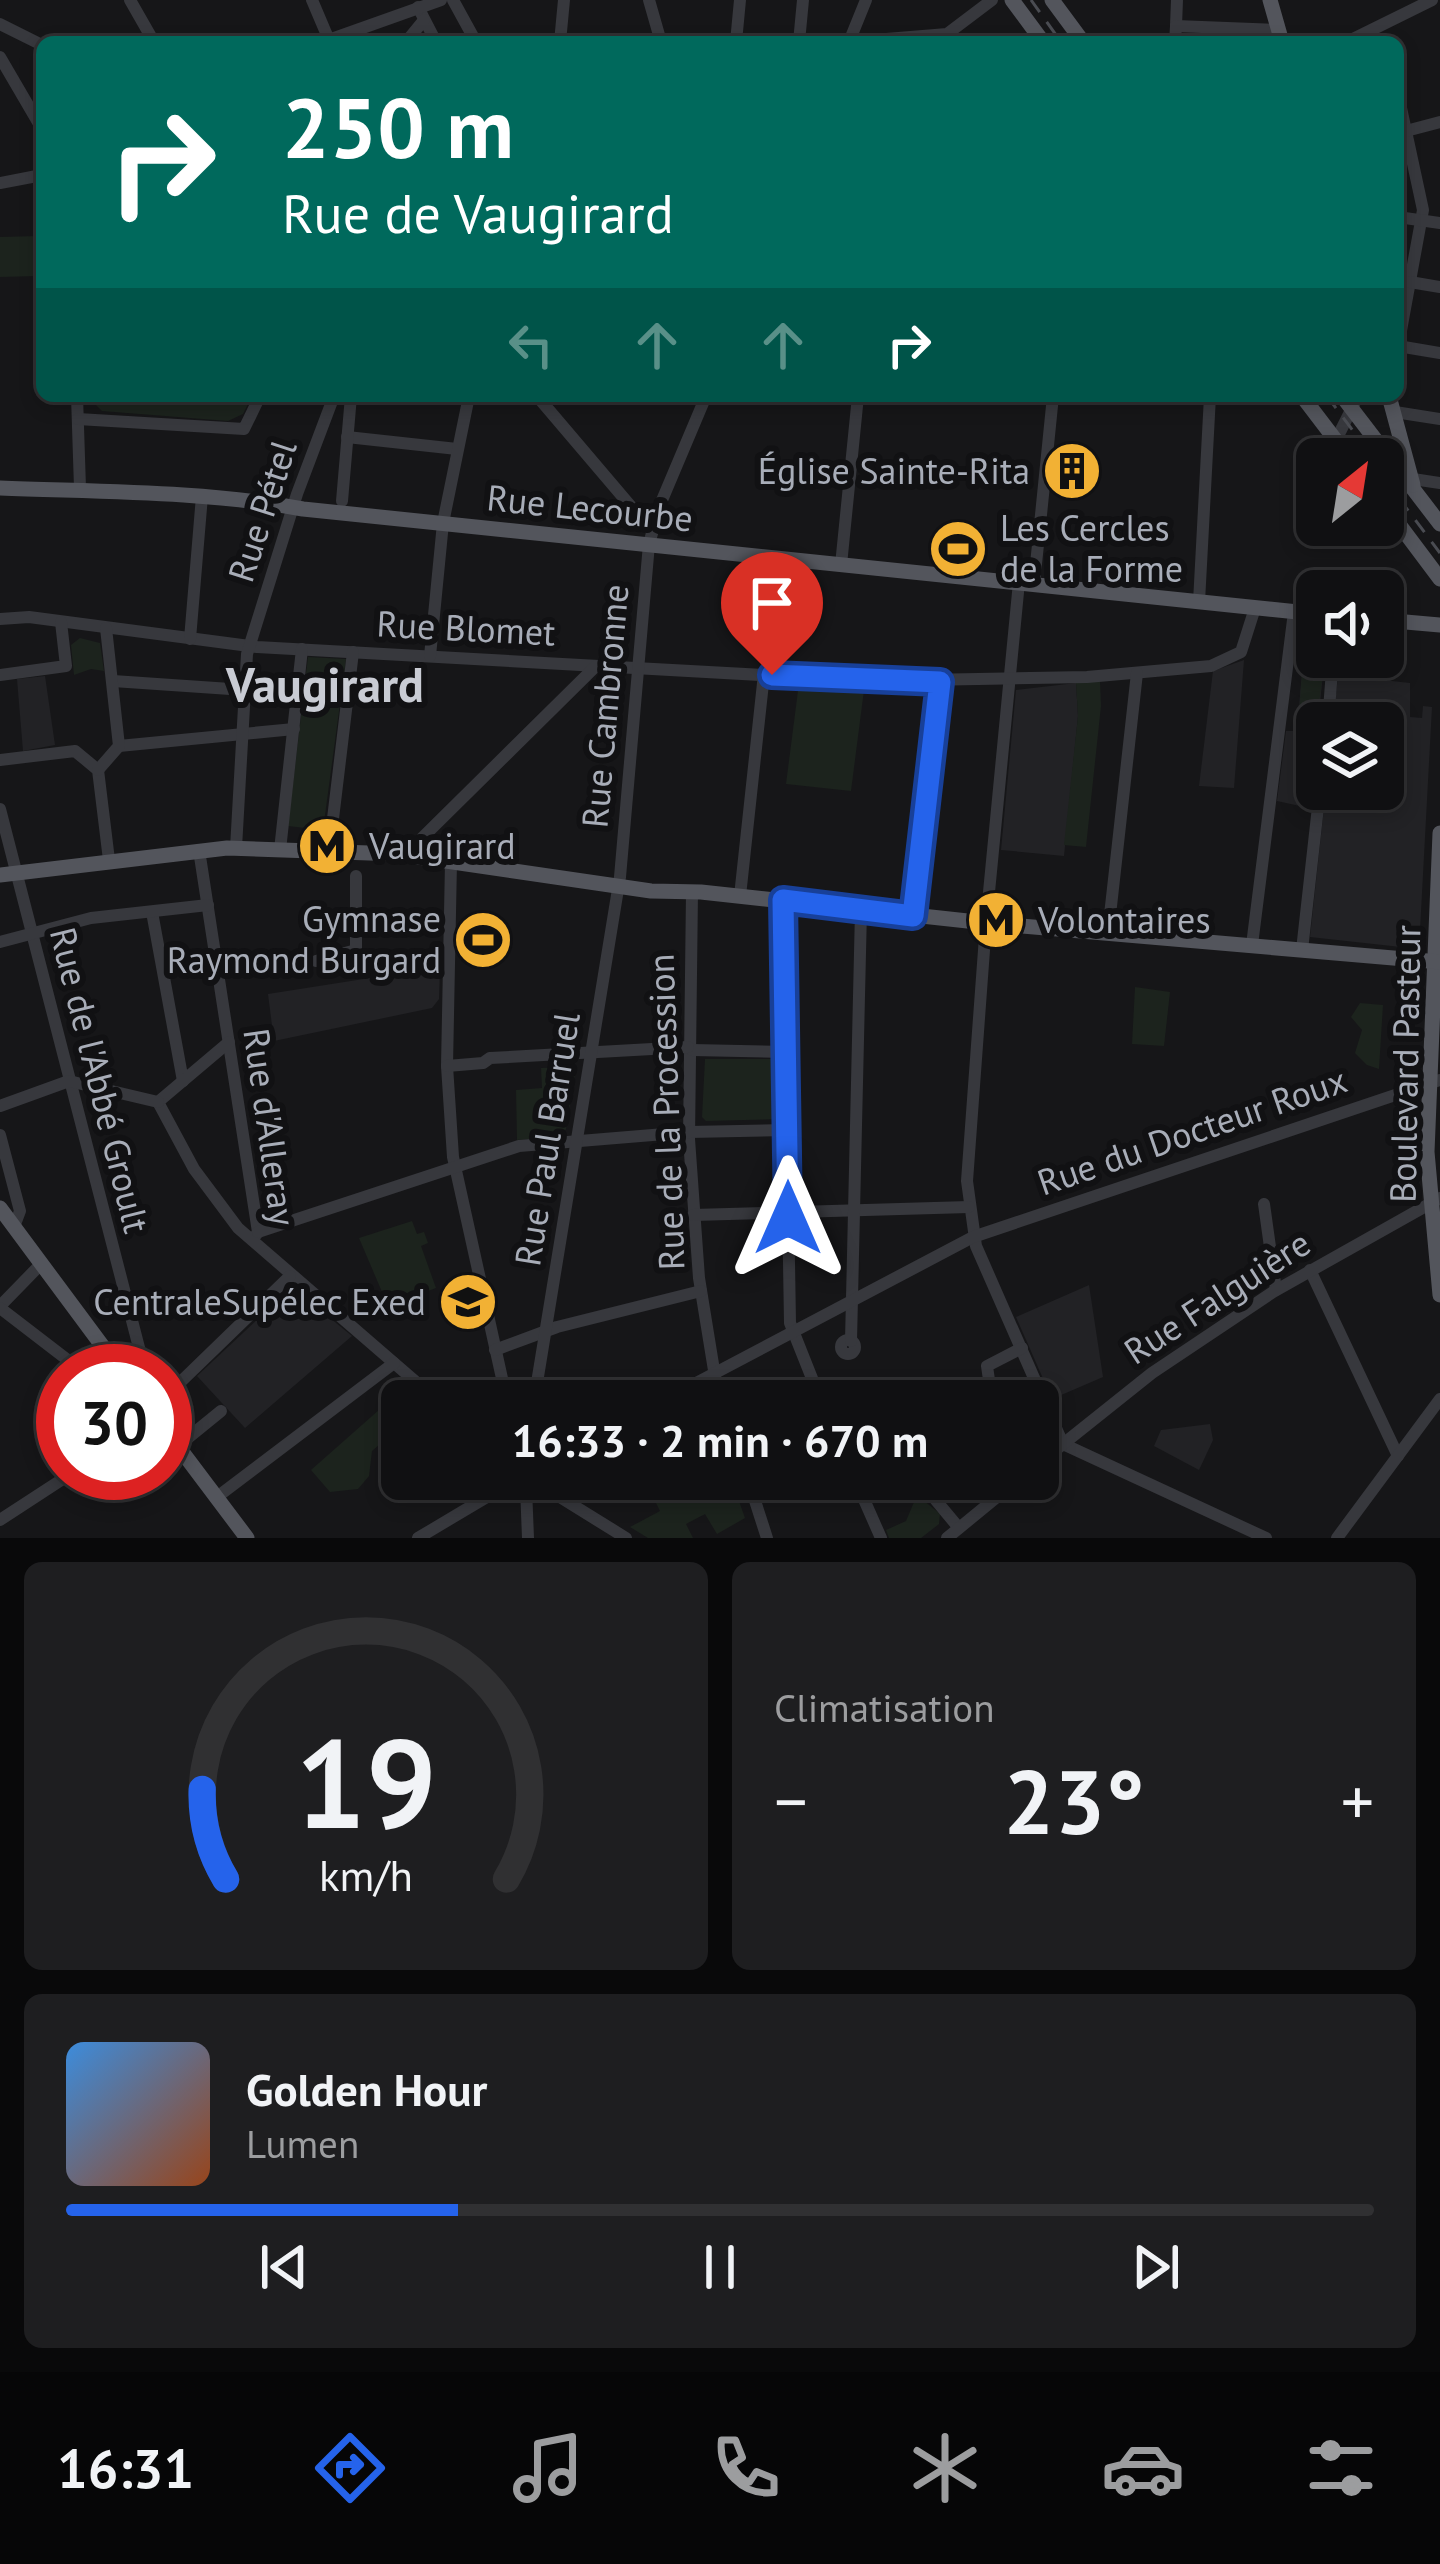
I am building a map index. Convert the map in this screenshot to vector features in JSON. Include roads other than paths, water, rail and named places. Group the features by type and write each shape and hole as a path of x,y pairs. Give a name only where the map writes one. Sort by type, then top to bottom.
{"main road":[{"path":"1012,0 1033,36"},
{"path":"1052,0 1079,36"},
{"path":"1270,0 1280,36"},
{"path":"1308,402 1334,438"},
{"path":"1352,402 1440,524"},
{"path":"1392,404 1413,484"},
{"name":"Rue Lecourbe","path":"0,488 202,496 443,523 650,537 841,565 1294,612"},
{"path":"1404,531 1440,579"},
{"path":"1404,622 1440,626"},
{"name":"Boulevard Pasteur","path":"1440,833 1435,1082 1427,1152 1435,1199 1440,1295"},
{"path":"8,874 236,848 329,852 356,864 417,856 619,887 1438,962"},
{"path":"0,1208 101,1344"},
{"path":"192,1464 247,1538"}],"street":[{"path":"130,0 151,36"},
{"path":"312,0 324,36"},
{"path":"453,0 473,36"},
{"path":"561,36 564,0"},
{"path":"649,0 659,36"},
{"path":"737,36 740,0"},
{"path":"800,36 803,0"},
{"path":"851,36 866,0"},
{"path":"922,36 947,34 992,0"},
{"path":"1175,36 1177,0"},
{"path":"1359,36 1432,0"},
{"path":"339,36 429,6"},
{"path":"409,36 429,6"},
{"path":"429,6 435,36"},
{"path":"393,16 404,22 408,36"},
{"path":"0,24 36,43"},
{"path":"1382,25 1385,36"},
{"path":"1175,26 1280,36"},
{"path":"0,57 36,119"},
{"path":"1404,121 1423,210 1404,314"},
{"path":"1406,130 1440,122"},
{"path":"0,183 36,176"},
{"path":"1404,218 1440,224"},
{"path":"1410,282 1440,287"},
{"path":"1404,348 1440,353"},
{"path":"77,402 80,488"},
{"path":"78,418 236,429 249,424 258,402"},
{"name":"Rue Pétel","path":"236,848 249,646 332,402"},
{"path":"342,501 350,402"},
{"path":"430,656 443,523 468,402"},
{"path":"542,402 650,537"},
{"name":"Rue Cambronne","path":"619,887 650,537 701,402"},
{"path":"841,565 857,402"},
{"path":"1052,402 1009,681 986,923 967,1181 973,1237 1064,1444 1266,1538"},
{"path":"1198,602 1210,402"},
{"path":"1337,438 1349,402"},
{"path":"1392,404 1440,419"},
{"path":"347,437 457,449"},
{"path":"1413,484 1440,483"},
{"path":"190,639 202,496"},
{"name":"Rue Blomet","path":"0,619 29,617 249,646 940,682 1211,666 1241,652 1256,608"},
{"path":"1252,945 1294,612"},
{"path":"0,675 66,666 61,622"},
{"path":"106,628 119,746"},
{"path":"280,850 302,649"},
{"path":"329,852 352,652"},
{"path":"417,856 421,839 596,666"},
{"path":"1108,933 1137,673"},
{"path":"740,896 764,674"},
{"path":"112,681 245,690"},
{"path":"913,916 940,682"},
{"path":"98,770 119,746 294,729"},
{"path":"0,760 75,751 98,770 109,860"},
{"name":"Rue de l'Abbé Groult","path":"0,809 8,874 32,934 137,1344"},
{"path":"1302,950 1318,810"},
{"name":"Rue d'Alleray","path":"199,850 255,1236 290,1276 414,1380"},
{"path":"451,862 447,1066 454,1166 502,1380"},
{"path":"316,962 356,950 356,864"},
{"name":"Rue Paul Barruel","path":"538,1380 619,887"},
{"name":"Rue de la Procession","path":"692,892 689,1132 693,1215 716,1380"},
{"path":"783,900 791,1333 812,1380"},
{"path":"0,942 91,918 208,905"},
{"path":"851,1341 861,910"},
{"path":"152,912 182,1081"},
{"path":"158,1102 229,1042"},
{"path":"447,1066 592,1051 786,1052"},
{"path":"0,1106 69,1081 158,1102 209,1191 255,1236 519,1146 689,1132 787,1130"},
{"name":"Rue du Docteur Roux","path":"700,1380 973,1237 1435,1082"},
{"path":"0,1135 20,1210 14,1227"},
{"name":"Rue Falguière","path":"1059,1448 1152,1373 1276,1290 1435,1199"},
{"path":"1264,1204 1276,1290"},
{"path":"693,1215 969,1207"},
{"path":"42,1263 0,1307 47,1344"},
{"path":"1310,1270 1398,1456"},
{"path":"192,1369 290,1276"},
{"path":"495,1350 547,1330 701,1292"},
{"path":"990,1380 988,1364 1022,1348"},
{"path":"217,1497 394,1363"},
{"path":"1337,1538 1440,1400"},
{"path":"192,1435 221,1411"},
{"path":"0,1520 36,1496"},
{"path":"418,1538 489,1500"},
{"path":"525,1500 528,1538"},
{"path":"556,1500 626,1538"},
{"path":"755,1500 767,1538"},
{"path":"864,1500 881,1538"},
{"path":"936,1500 959,1528"},
{"path":"947,1538 989,1500"}],"railway":[{"path":"1031,0 1057,36"},
{"path":"1331,402 1358,438"},
{"path":"1404,505 1440,553"}],"place":[{"name":"Église Sainte-Rita","path":"1072,471"},
{"name":"Les Cercles de la Forme","path":"958,549"},
{"name":"Vaugirard","path":"327,846"},
{"name":"Volontaires","path":"996,920"},
{"name":"Gymnase Raymond Burgard","path":"483,940"},
{"name":"CentraleSupélec Exed","path":"468,1302"}],"district":[{"name":"Vaugirard","path":"325,685"}]}
